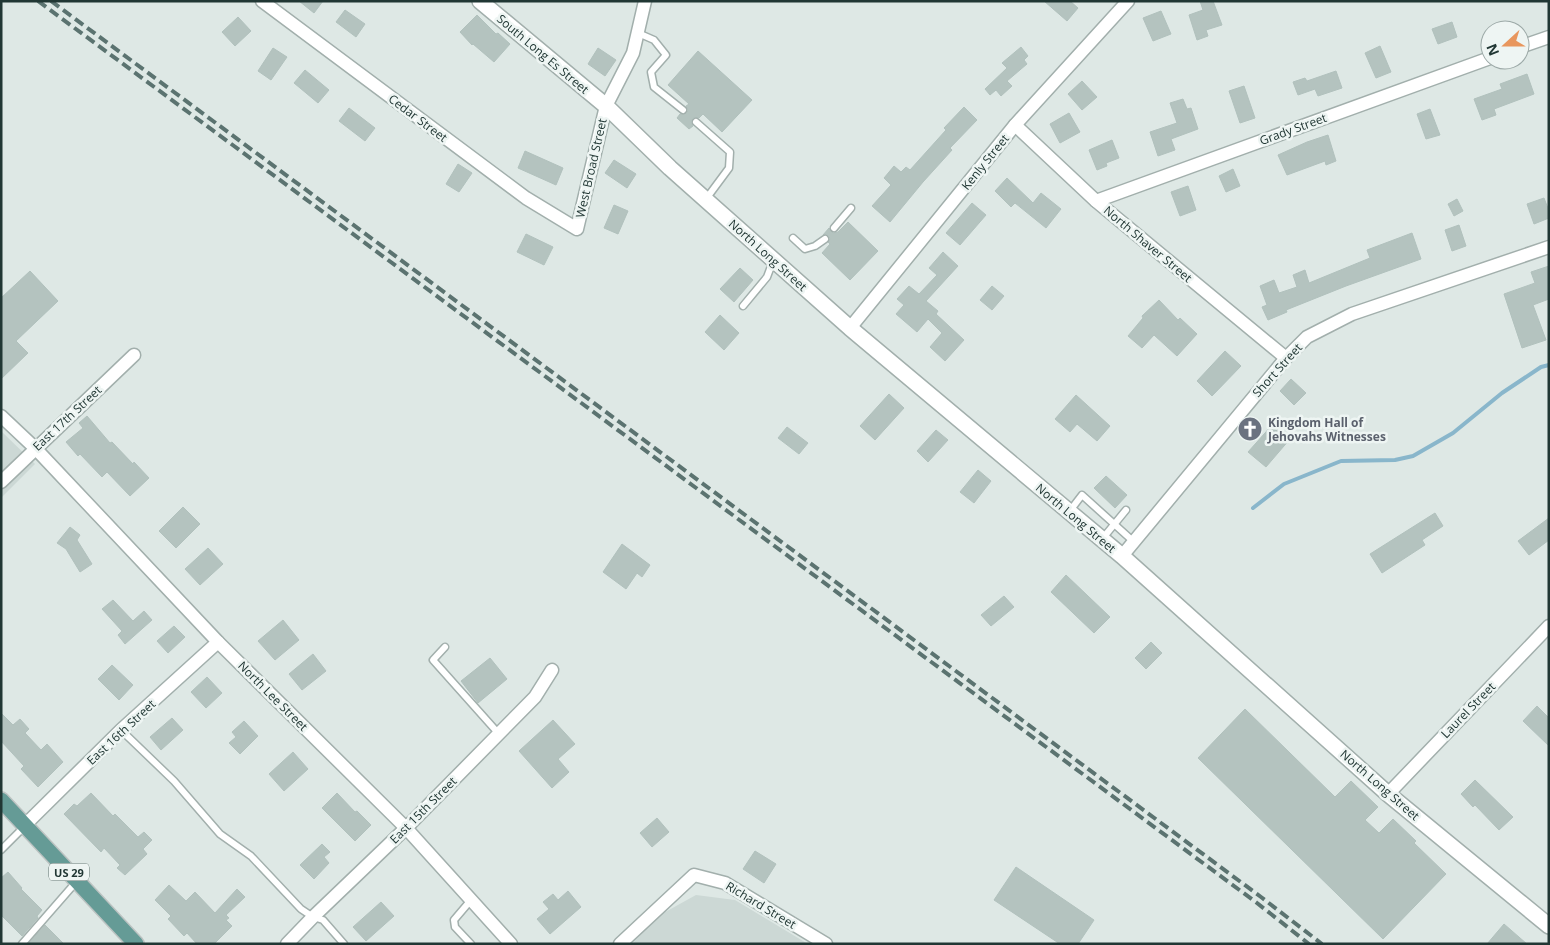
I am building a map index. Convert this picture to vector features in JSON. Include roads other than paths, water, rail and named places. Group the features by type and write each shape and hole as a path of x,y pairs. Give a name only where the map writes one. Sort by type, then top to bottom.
{"main road":[{"name":"US 29","path":"1,800 136,944"}],"street":[{"name":"Cedar Street","path":"262,1 526,198 577,229"},
{"name":"South Long Es Street","path":"480,1 606,106"},
{"name":"West Broad Street","path":"577,229 606,106 633,53 645,1"},
{"name":"Kenly Street","path":"850,328 1015,125 1128,1"},
{"path":"1530,44 1549,37"},
{"name":"Grady Street","path":"1096,201 1480,62"},
{"name":"North Long Street","path":"606,106 706,200 850,328 1122,556 1388,794 1549,926"},
{"name":"North Shaver Street","path":"1015,125 1096,201 1286,358"},
{"name":"Short Street","path":"1122,556 1286,358 1308,337 1352,314 1549,247"},
{"name":"East 17th Street","path":"1,482 134,355"},
{"name":"North Lee Street","path":"1,416 35,448 218,642 406,828 511,944"},
{"name":"Laurel Street","path":"1388,794 1549,626"},
{"name":"East 16th Street","path":"26,825 121,730 218,642"},
{"name":"East 15th Street","path":"287,944 406,828 535,697 552,670"},
{"name":"Richard Street","path":"620,944 694,875 725,882 819,942"}],"lane":[{"path":"638,33 654,40 666,55 651,72 654,87 683,110"},
{"path":"696,122 730,152 729,168 706,200"},
{"path":"834,228 851,208"},
{"path":"793,238 805,248 815,246 825,239"},
{"path":"743,306 767,277 774,260"},
{"path":"1069,512 1082,495 1134,542"},
{"path":"1102,540 1126,510"},
{"path":"445,647 433,660 499,734"},
{"path":"121,730 174,780 220,834 251,856 301,909 313,917 324,920 344,944"},
{"path":"1,850 26,825"},
{"path":"22,944 77,881"},
{"path":"471,900 454,920 455,928 471,944"}],"waterway":[{"path":"1253,508 1284,484 1341,461 1395,460 1413,456 1453,433 1502,393 1541,367 1549,365"}],"railway":[{"path":"38,1 1257,903 1309,944"},
{"path":"51,1 1322,944"}],"place":[{"name":"Kingdom Hall of Jehovahs Witnesses","path":"1250,429"}]}
